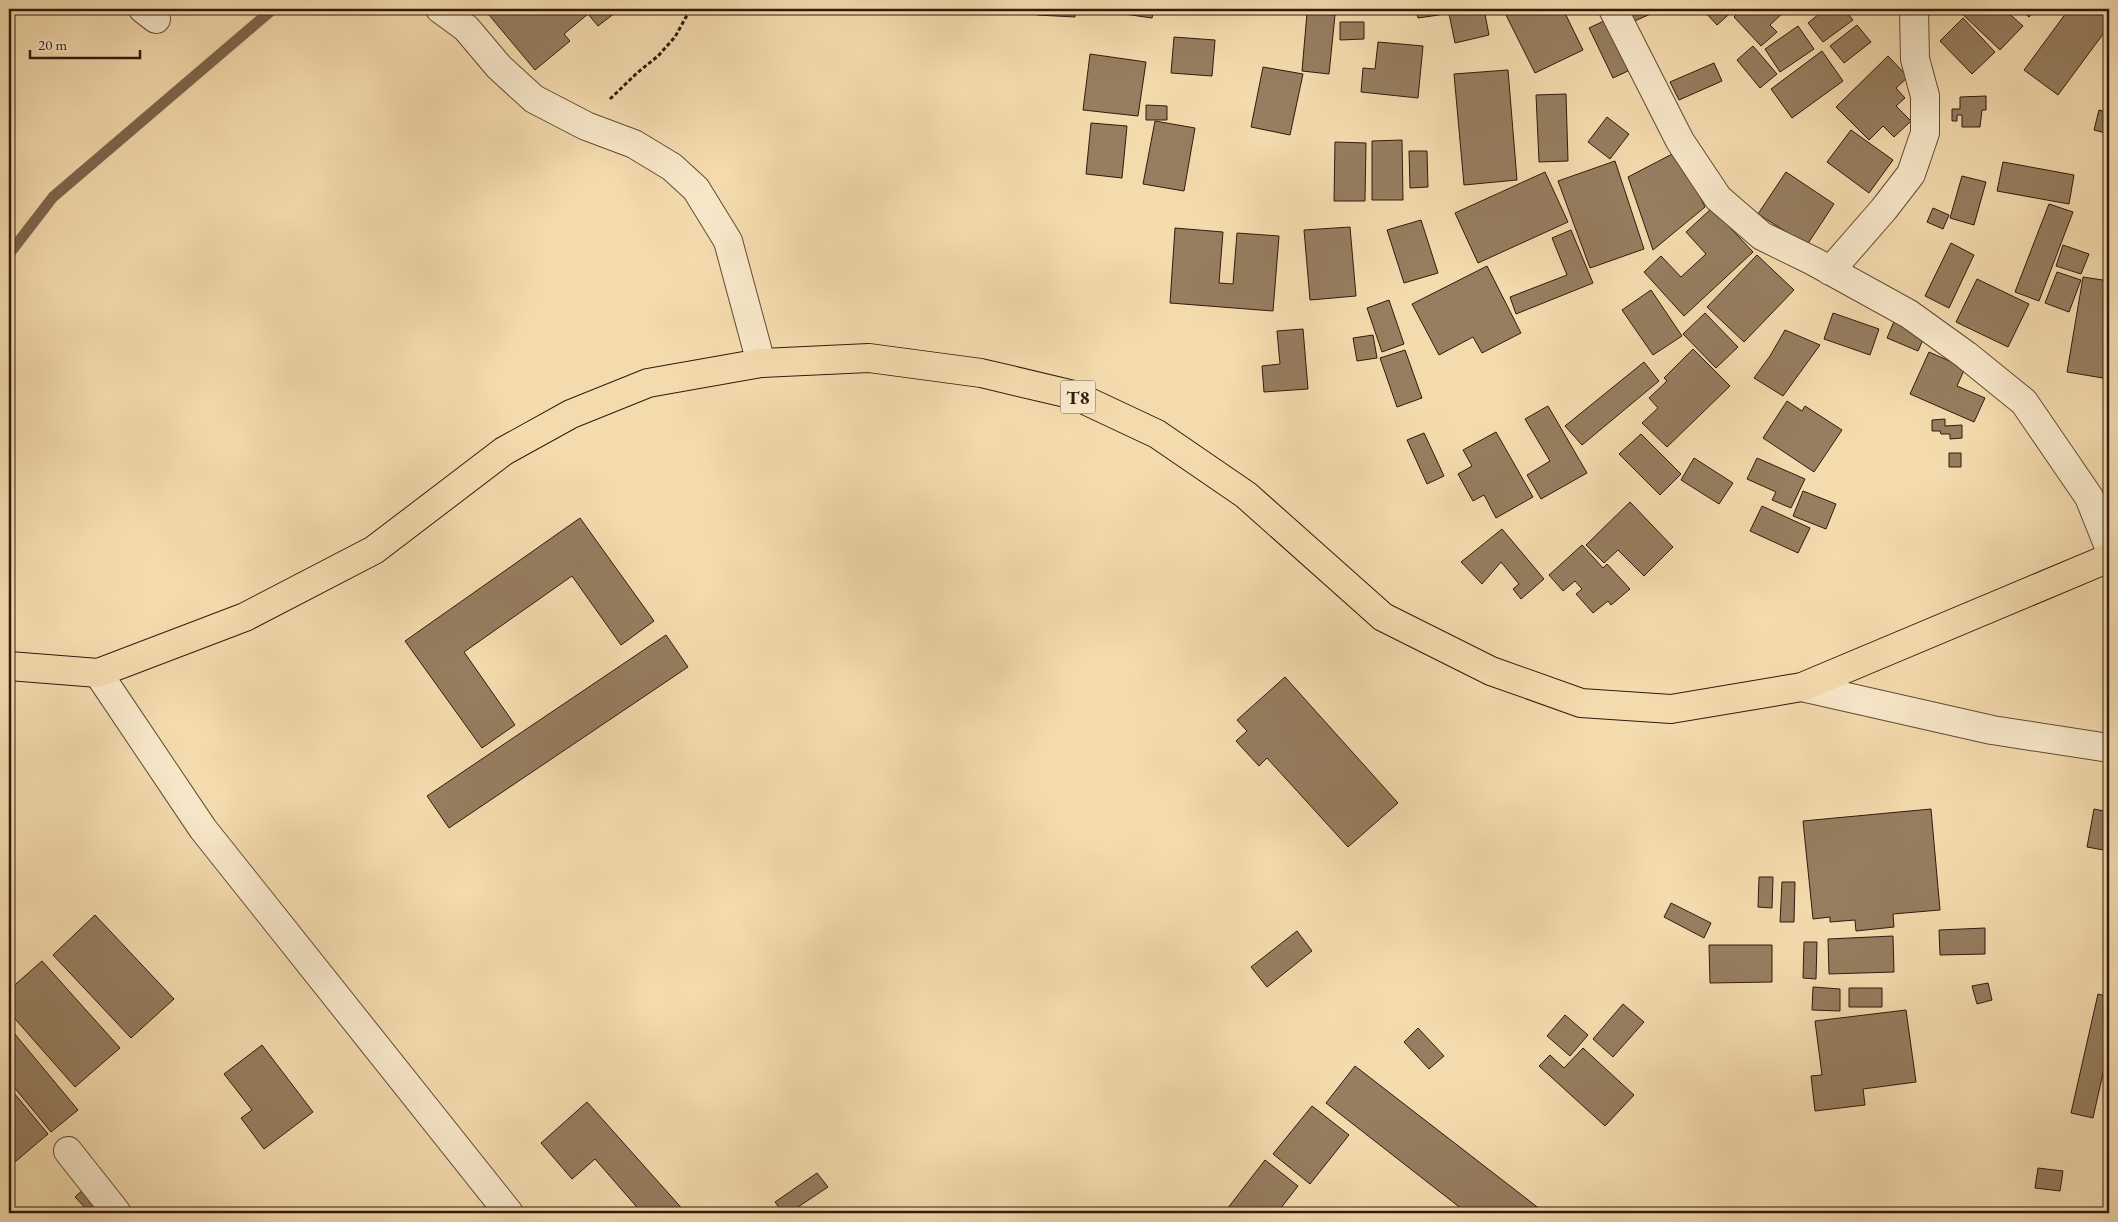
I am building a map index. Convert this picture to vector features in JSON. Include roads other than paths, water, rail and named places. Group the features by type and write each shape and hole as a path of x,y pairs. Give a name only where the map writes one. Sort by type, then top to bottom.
{"highway":[{"name":"T8","path":"9,666 98,672 245,617 374,550 504,452 571,414 648,383 760,363 869,358 981,374 1074,395 1157,434 1246,495 1383,616 1491,671 1581,703 1672,709 1802,686 2109,558"}],"street":[{"path":"440,9 466,28 499,67 534,99 586,126 634,144 672,167 696,189 728,241 760,363"},
{"path":"1613,9 1680,141 1718,198 1762,236 1909,314 1966,355 2024,402 2089,497 2109,547"},
{"path":"1830,271 1884,209 1911,174 1925,133 1925,96 1915,59 1914,9"},
{"path":"98,672 203,829 509,1213"},
{"path":"1802,686 1992,730 2109,748"},
{"path":"68,1151 117,1213"}],"waterway":[{"path":"9,254 53,197 273,9"}]}
